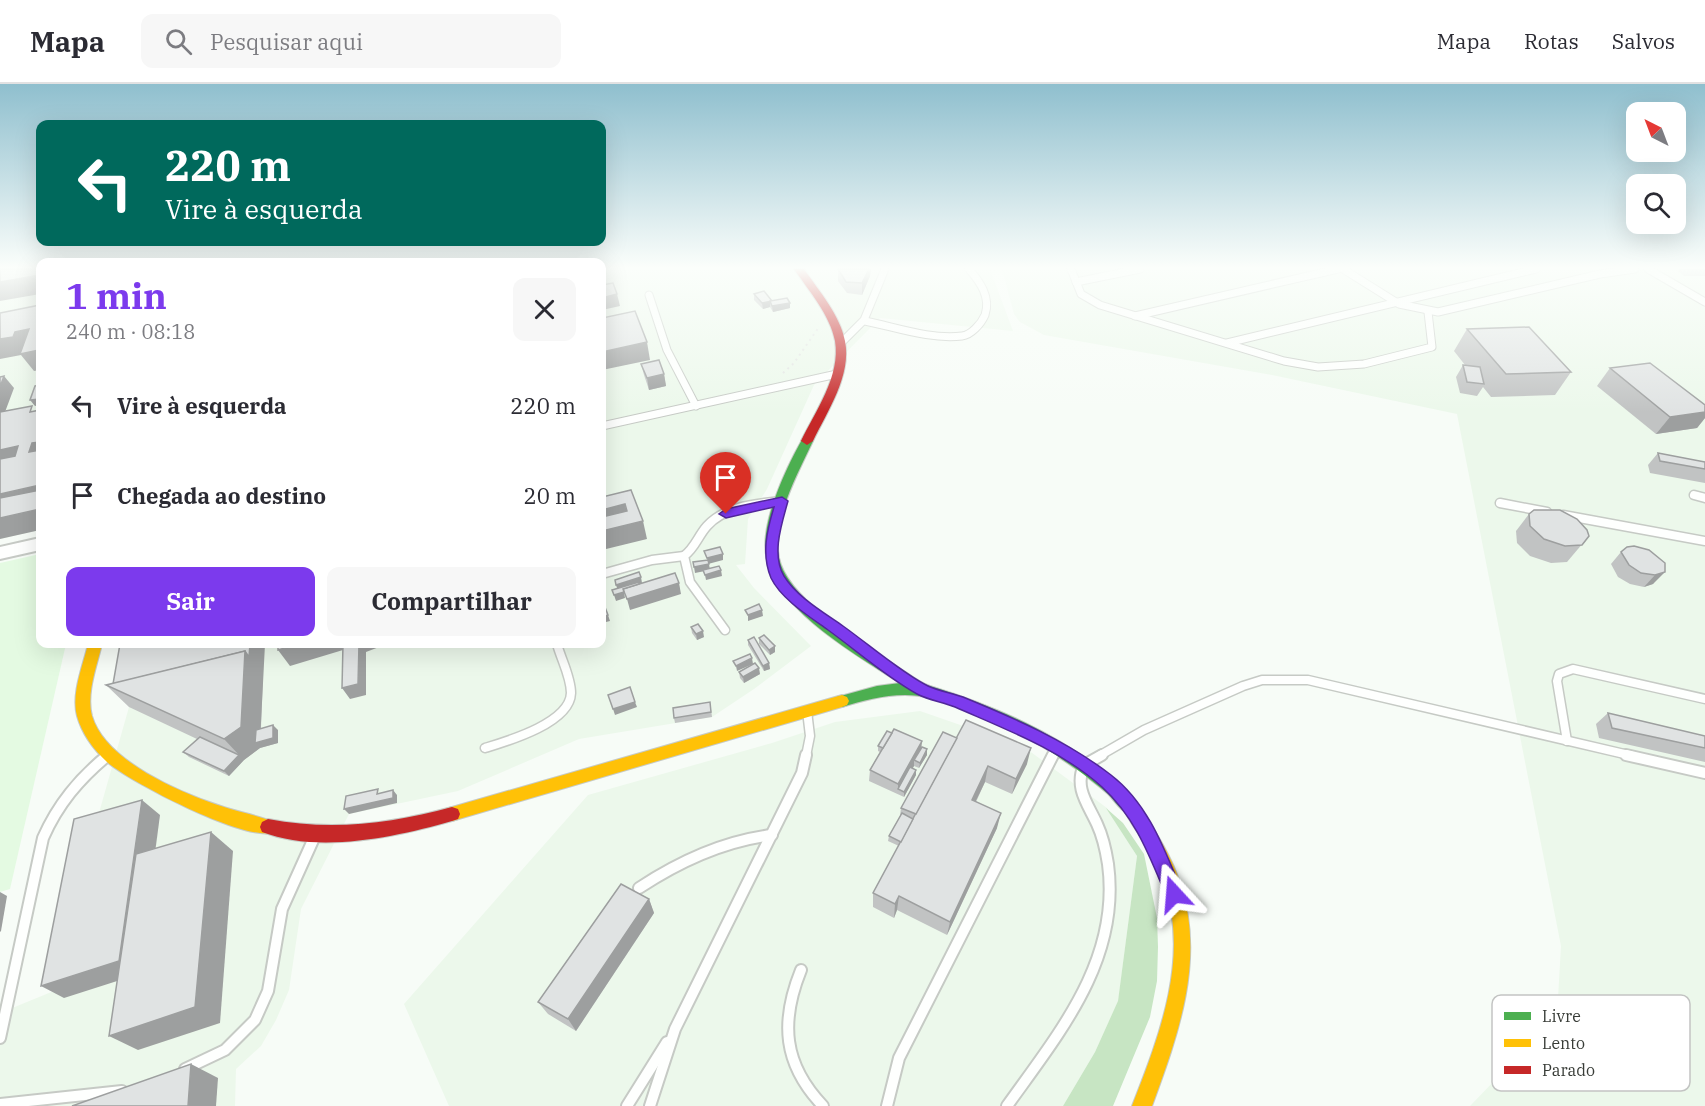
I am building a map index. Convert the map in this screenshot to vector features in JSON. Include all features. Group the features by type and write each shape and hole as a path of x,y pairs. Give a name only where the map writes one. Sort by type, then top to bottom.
{"main road":[{"path":"828,317 840,344 837,374 782,501 773,533 772,559 778,578 812,611 923,690 996,718 1056,747 1106,781 1127,801 1152,838 1166,868 1182,926 1181,985 1174,1015 1142,1106"},
{"path":"94,648 85,696 85,718 98,745 120,766 164,790 256,825 315,835 351,833 422,823 872,692 923,690"}],"street":[{"path":"0,553 36,545"}],"lane":[{"path":"656,317 667,350 696,406"},
{"path":"840,344 855,333 867,317"},
{"path":"865,321 943,336 964,336 985,317"},
{"path":"1136,317 1296,364 1331,368 1353,366 1432,347 1429,317"},
{"path":"1225,343 1335,317"},
{"path":"606,425 837,374"},
{"path":"1694,495 1705,498"},
{"path":"606,573 652,560 684,556 692,551 704,529 717,518 745,508 782,501"},
{"path":"1500,503 1705,541"},
{"path":"684,556 690,582 725,630"},
{"path":"485,748 539,728 568,703 571,695 558,648"},
{"path":"1567,741 1557,681 1559,674 1565,670 1639,683 1705,699"},
{"path":"1007,1106 1046,1051 1084,990 1095,968 1107,927 1108,863 1097,825 1080,791 1079,776 1084,765 1144,730 1262,680 1308,680 1705,773"},
{"path":"627,1106 675,1029 772,835 807,757 810,736 807,710"},
{"path":"887,1106 899,1058 1056,747"},
{"path":"0,1038 4,996 43,838 50,819 73,786 108,755"},
{"path":"174,1073 219,1056 237,1042 262,1008 268,990 282,908 315,835"},
{"path":"639,888 684,862 735,841 772,835"},
{"path":"801,970 788,1014 790,1057 799,1080 823,1106"},
{"path":"650,1106 675,1029"},
{"path":"0,1104 130,1091"}],"path":[{"path":"782,374 794,363 804,344 820,325 822,317"}],"shaded area":[{"path":"0,317 36,317 36,531 0,539"},
{"path":"606,317 1008,317 1013,331 880,318 814,385 767,489 748,519 745,564 736,565 754,588 811,646 712,717 579,739 458,791 349,814 301,909 289,990 276,1020 261,1046 236,1069 235,1106 0,1106 0,1013 66,986 93,834 129,707 138,648 606,648"},
{"path":"1016,317 1705,317 1705,1106 1470,1106 1492,1083 1492,1091 1690,1091 1690,995 1558,995 1561,946 1457,414 1272,375 1044,335 1020,322"},
{"path":"920,711 1024,747 1107,808 1137,856 1118,1002 1095,1052 1063,1106 449,1106 404,1004 588,795 772,743 835,722"}],"green space":[{"path":"36,555 36,648 65,648 10,889 0,892 0,563"},
{"path":"1106,808 1123,823 1144,854 1157,918 1157,981 1150,1017 1113,1106 1063,1106 1095,1052 1118,1001 1137,856"}],"building":[{"path":"0,317 36,317 36,351 20,354 29,329 15,332 13,337 0,339"},
{"path":"606,317 637,317 647,342 606,351"},
{"path":"1529,327 1571,372 1506,374 1467,329"},
{"path":"659,360 664,374 647,378 641,364"},
{"path":"1650,363 1705,405 1705,412 1670,417 1610,368"},
{"path":"1463,365 1480,367 1484,384 1467,382"},
{"path":"35,386 36,399 30,400"},
{"path":"32,406 30,412 36,411 36,442 32,443 29,452 36,451 36,486 0,494 0,459 15,456 18,446 0,450 0,412"},
{"path":"1658,453 1705,462 1705,469 1660,461"},
{"path":"631,490 643,521 606,530 606,516 627,511 625,504 606,509 606,496"},
{"path":"36,491 36,510 0,518 0,498"},
{"path":"1534,510 1560,510 1577,519 1587,530 1589,536 1582,545 1565,546 1544,539 1530,526 1529,514"},
{"path":"1634,546 1649,550 1665,563 1665,572 1655,575 1641,573 1629,565 1621,552 1627,547"},
{"path":"720,547 723,554 707,558 704,551"},
{"path":"708,560 709,564 694,567 693,562"},
{"path":"719,566 721,570 705,575 703,570"},
{"path":"639,572 641,577 616,585 615,580"},
{"path":"675,573 679,583 627,599 623,589"},
{"path":"639,582 639,584 623,589 624,592 614,595 612,590"},
{"path":"759,604 762,610 748,615 745,610"},
{"path":"698,624 703,631 696,634 691,627"},
{"path":"764,635 775,646 769,650 759,638"},
{"path":"754,637 769,663 763,666 748,640"},
{"path":"119,648 250,648 249,657 245,651 113,684"},
{"path":"343,648 359,648 358,684 342,688"},
{"path":"245,651 241,727 224,739 106,685"},
{"path":"750,654 752,658 736,666 733,661"},
{"path":"755,663 759,668 743,677 739,672"},
{"path":"630,687 635,702 613,709 608,695"},
{"path":"710,702 711,712 674,718 673,708"},
{"path":"1608,713 1705,736 1705,748 1612,728"},
{"path":"966,720 1031,748 1016,779 988,766 972,800 1001,813 950,922 899,896 895,904 873,893"},
{"path":"273,725 273,738 255,743 256,730"},
{"path":"894,729 922,741 898,784 870,770"},
{"path":"887,731 892,733 883,748 878,746"},
{"path":"943,732 957,738 916,814 901,808"},
{"path":"200,737 239,755 224,771 183,752"},
{"path":"922,747 927,749 920,763 914,760"},
{"path":"910,767 916,770 904,792 898,789"},
{"path":"378,789 377,794 393,790 393,798 344,809 346,796"},
{"path":"142,800 119,961 41,986 74,819"},
{"path":"902,813 913,819 901,842 889,836"},
{"path":"211,832 195,1007 109,1036 136,854"},
{"path":"621,884 649,899 568,1019 538,1002"},
{"path":"191,1064 188,1106 72,1106"}],"traffic: fast":[{"path":"807,441 782,498 774,529 773,559 780,577 813,614 860,649 923,690"},
{"path":"842,701 877,692 913,689 938,693 967,703 1031,732 1062,751 1090,770 1131,808"}],"traffic: slow":[{"path":"94,648 85,689 85,717 94,737 111,756 135,774 162,789 220,813 268,827"},
{"path":"452,814 842,701"},
{"path":"1131,808 1156,846 1172,883 1180,919 1182,954 1178,990 1170,1027 1142,1106"}],"traffic: jam":[{"path":"807,441 831,392 839,365 840,341 830,317"},
{"path":"268,827 337,834 407,826 452,814"}],"route":[{"path":"726,514 765,503 782,501 773,533 772,559 778,578 792,594 812,611 923,690 957,701 1030,734 1056,747 1106,781 1127,801 1152,838 1166,868 1174,894"}]}
